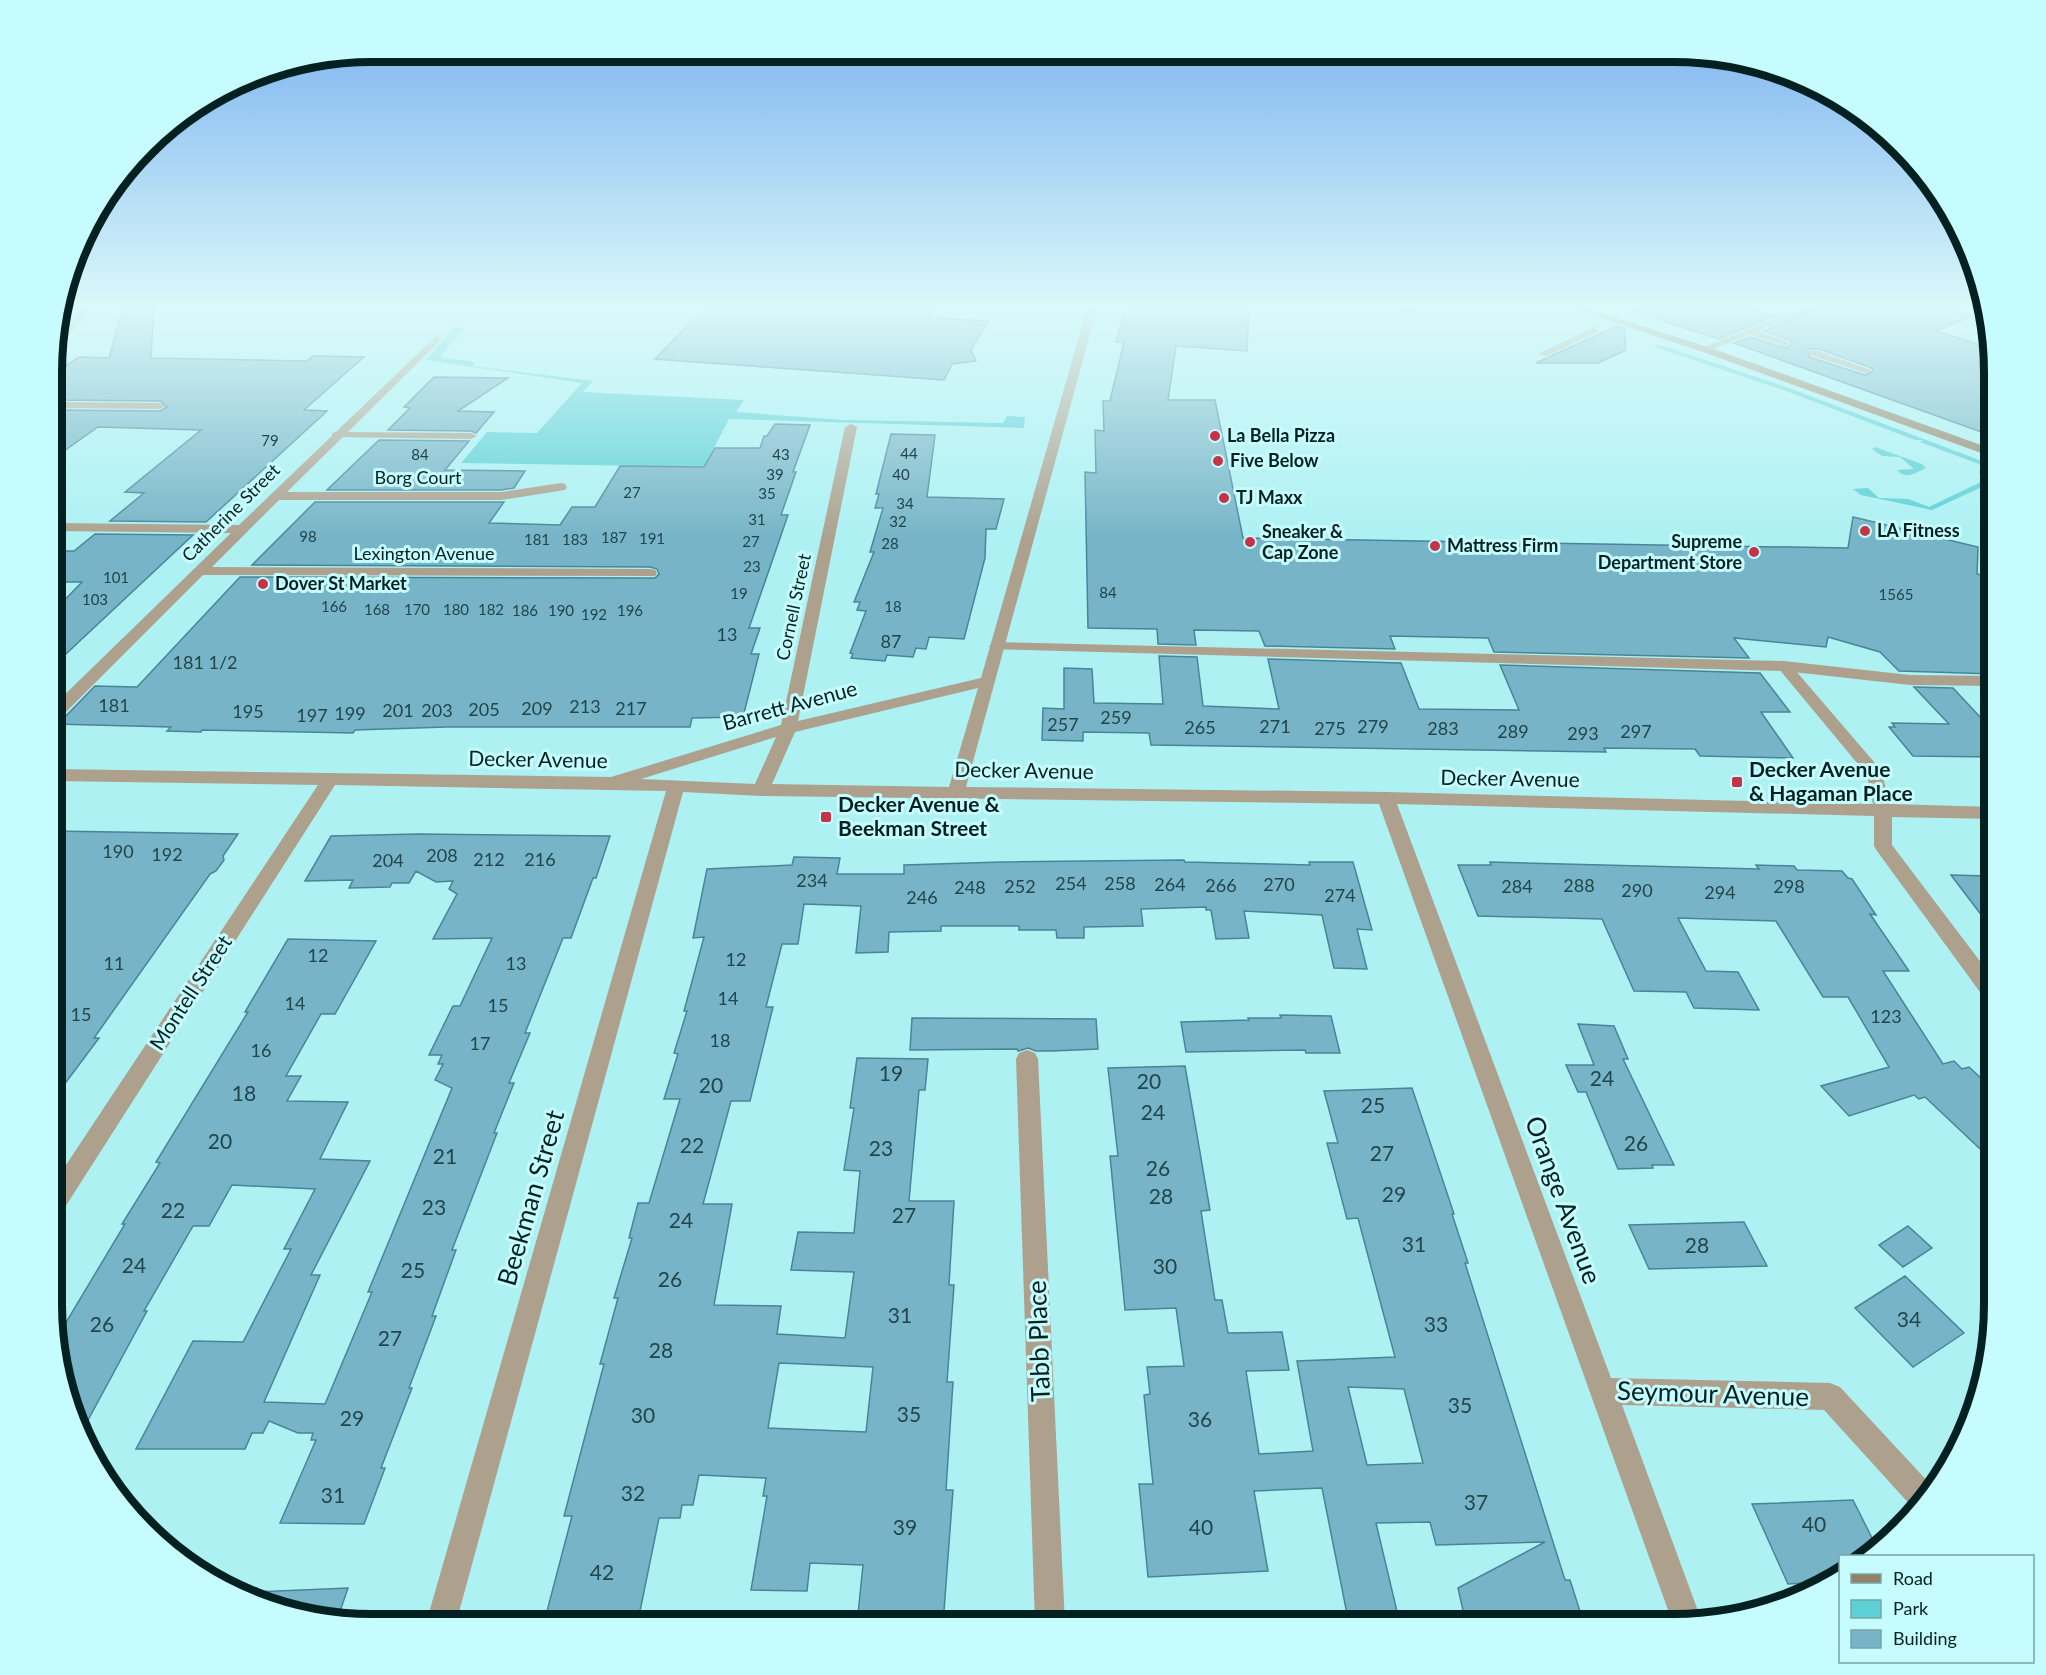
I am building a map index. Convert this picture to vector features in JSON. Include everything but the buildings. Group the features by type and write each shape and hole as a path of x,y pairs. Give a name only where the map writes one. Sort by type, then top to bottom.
{"main road":[{"path":"1799,383 1984,450"}],"street":[{"name":"Catherine Street","path":"62,706 390,383"},
{"path":"956,793 1071,383"},
{"path":"62,405 160,406"},
{"name":"Cornell Street","path":"760,790 788,728 851,427"},
{"path":"336,435 471,436"},
{"name":"Borg Court","path":"274,496 501,496 561,487"},
{"path":"62,527 240,529"},
{"name":"Lexington Avenue","path":"198,571 650,573"},
{"path":"996,646 1784,666 1910,680 1984,681"},
{"path":"1784,666 1875,774 1883,811 1884,846 1984,982"},
{"name":"Barrett Avenue","path":"607,783 788,728 987,681"},
{"name":"Decker Avenue","path":"62,774 607,783 676,788 760,790 1386,798 1984,813"},
{"name":"Montell Street","path":"62,1192 330,779"},
{"name":"Beekman Street","path":"444,1614 676,788"},
{"name":"Orange Avenue","path":"1386,798 1684,1614"},
{"name":"Tabb Place","path":"1027,1059 1050,1614"},
{"name":"Seymour Avenue","path":"1602,1391 1830,1397 1919,1493"}],"green space":[{"path":"582,383 591,383 583,392 744,400 736,412 843,420 1003,423 1007,416 1025,417 1024,428 729,419 704,467 461,463 487,432 537,433"},
{"path":"1762,383 1775,383 1789,388 1984,462 1984,466 1920,442 1923,440 1915,440"},
{"path":"1875,447 1922,464 1926,468 1911,475 1904,475 1897,470 1914,469 1900,457 1882,456 1872,449"},
{"path":"1984,480 1984,486 1932,510 1861,495 1853,489 1868,488 1879,498 1908,499 1929,507"}],"place":[{"name":"La Bella Pizza","path":"1215,436"},
{"name":"Five Below","path":"1218,461"},
{"name":"TJ Maxx","path":"1224,498"},
{"name":"LA Fitness","path":"1865,531"},
{"name":"Sneaker & Cap Zone","path":"1250,542"},
{"name":"Mattress Firm","path":"1435,546"},
{"name":"Supreme Department Store","path":"1754,552"},
{"name":"Dover St Market","path":"263,584"},
{"name":"Decker Avenue & Hagaman Place","path":"1737,782"},
{"name":"Decker Avenue & Beekman Street","path":"826,817"}]}
